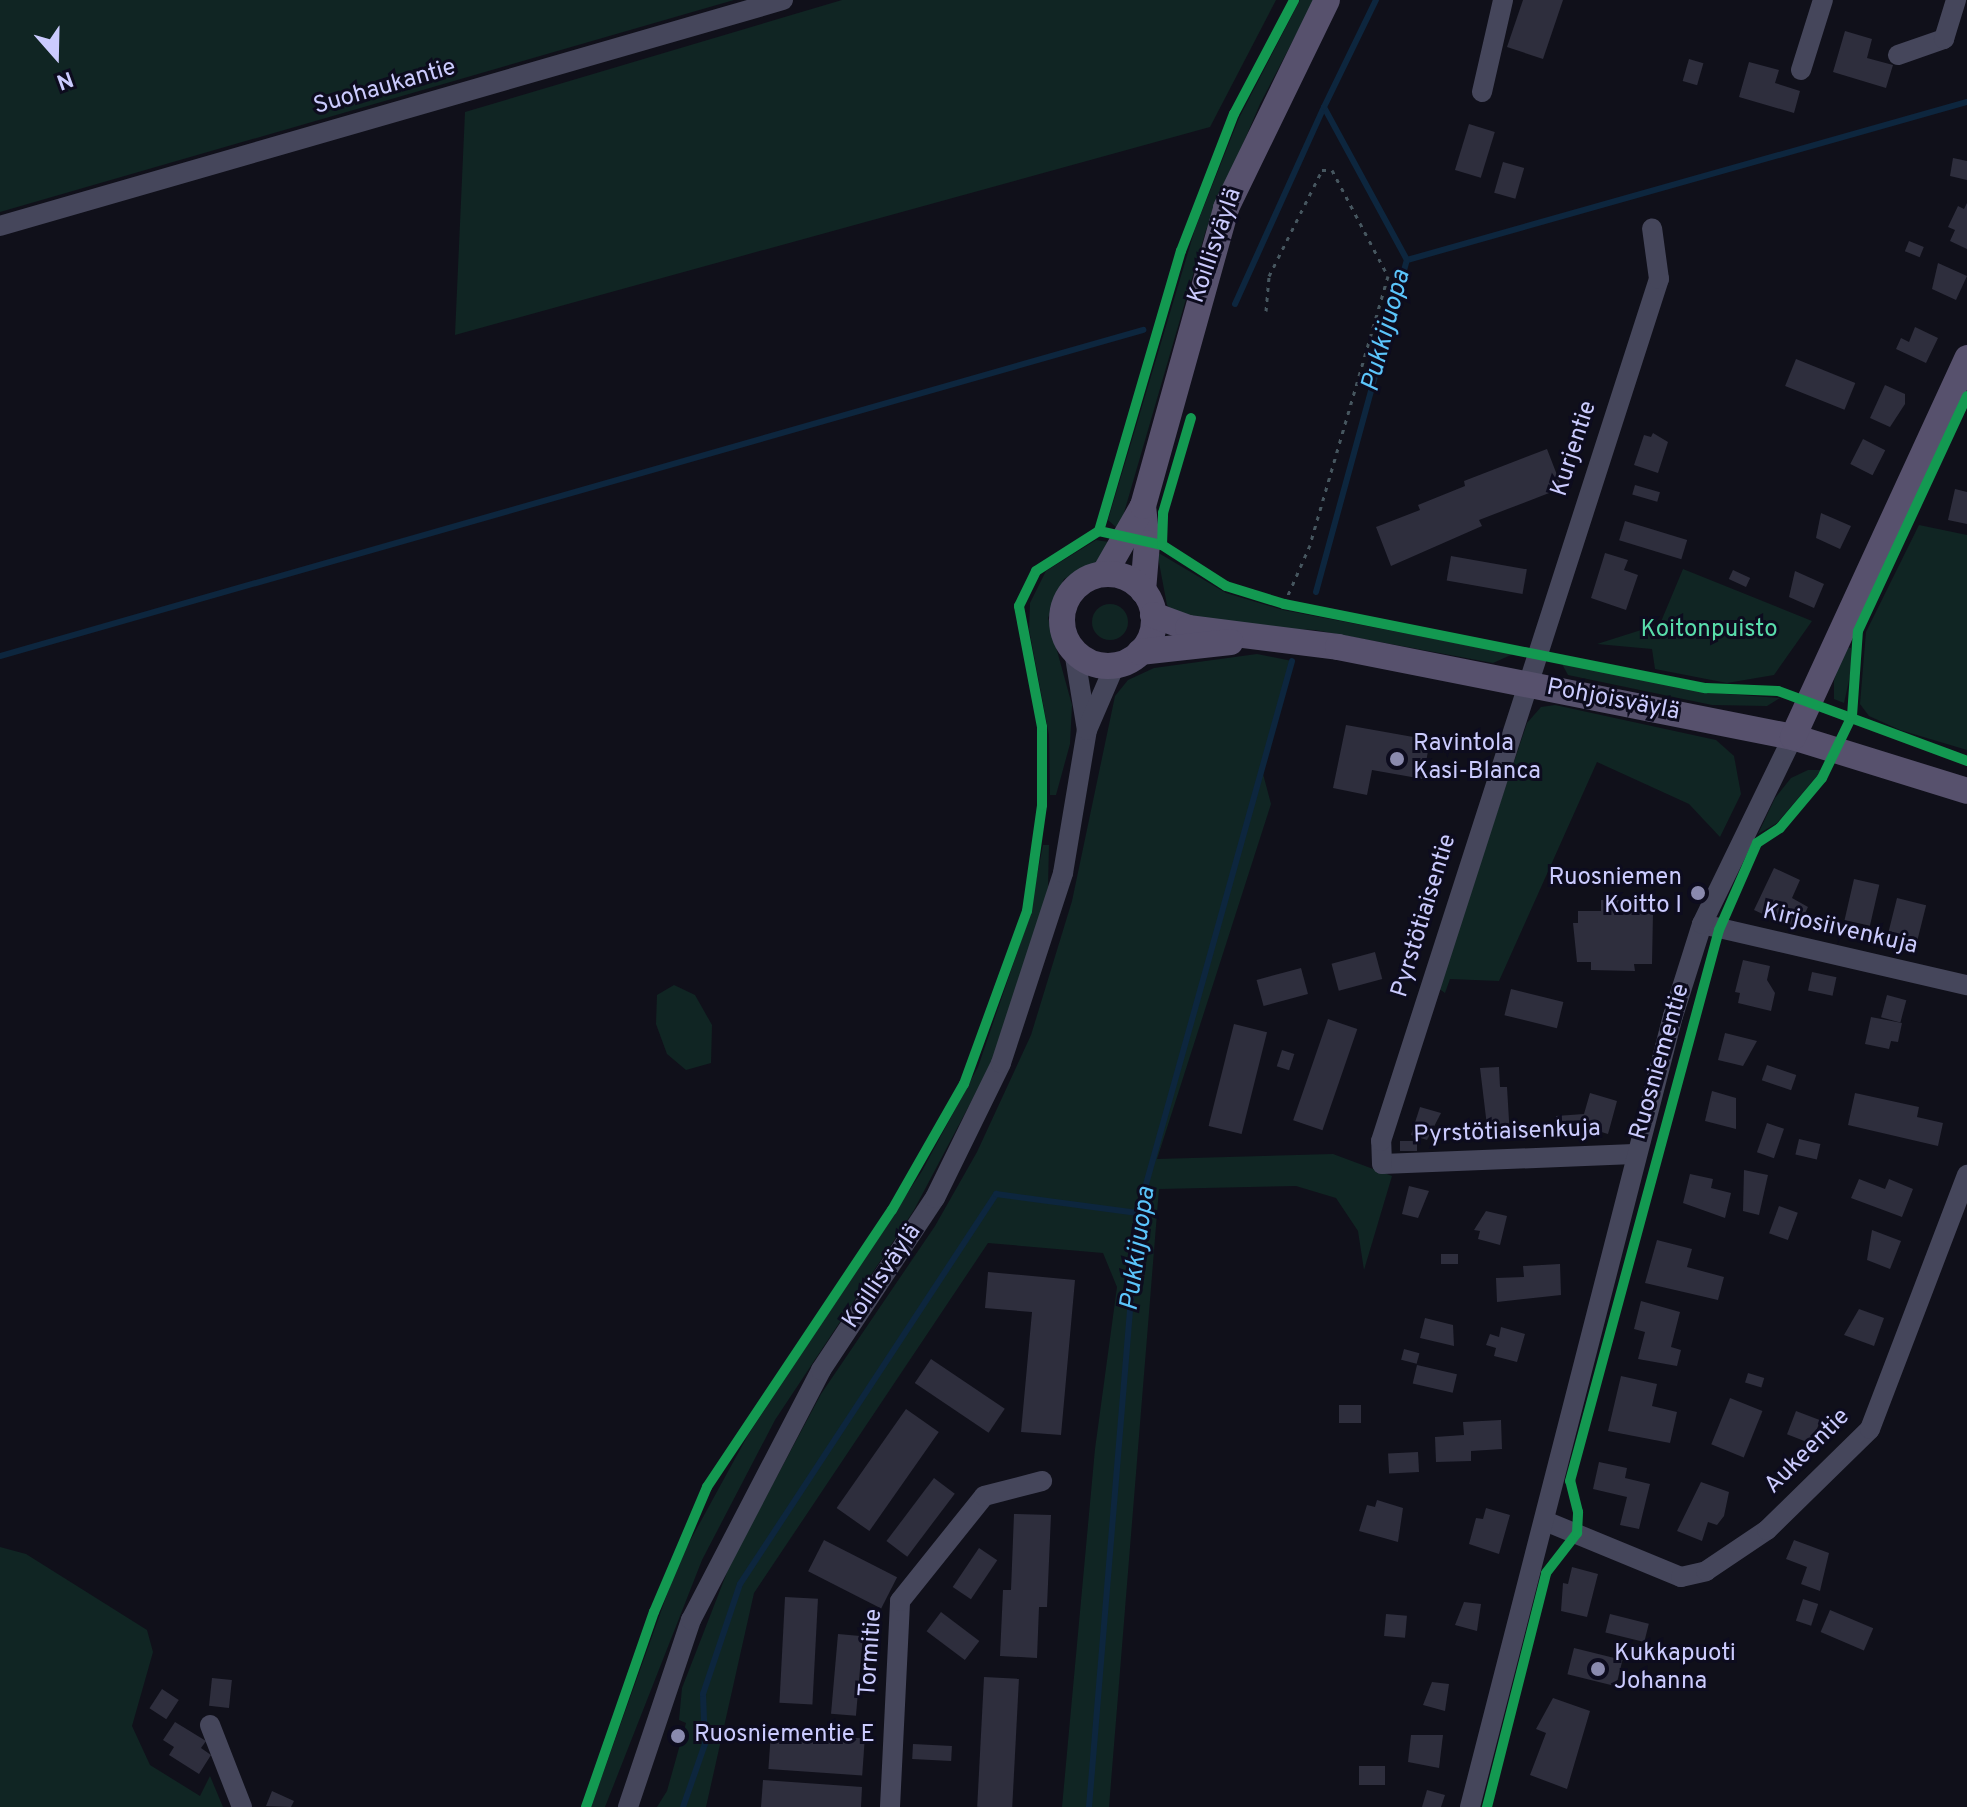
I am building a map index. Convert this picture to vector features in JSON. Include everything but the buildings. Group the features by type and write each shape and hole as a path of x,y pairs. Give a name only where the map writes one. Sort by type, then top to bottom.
{"main road":[{"name":"Koillisväylä","path":"1104,574 1143,506 1226,208 1327,0"},
{"name":"Ruosniementie","path":"1793,737 1967,358"},
{"name":"Koillisväylä","path":"1143,506 1148,603"},
{"path":"1104,574 1132,581 1148,603 1148,641 1140,652 1115,665 1086,660 1074,651 1063,629 1065,604 1080,583 1104,574"},
{"name":"Pohjoisväylä","path":"1148,603 1188,628 1253,639 1338,647 1793,737 1967,791"},
{"name":"Pohjoisväylä","path":"1140,652 1253,639"}],"street":[{"name":"Suohaukantie","path":"0,226 783,0"},
{"path":"1482,92 1503,0"},
{"path":"1801,70 1823,0"},
{"path":"1898,55 1944,39 1956,0"},
{"name":"Kurjentie","path":"1525,685 1659,279 1652,228"},
{"name":"Koillisväylä","path":"1074,651 1087,730"},
{"name":"Koillisväylä","path":"628,1807 691,1620 821,1370 935,1198 1001,1063 1063,873 1087,730 1115,665"},
{"name":"Pyrstötiaisentie","path":"1382,1164 1381,1141 1525,685"},
{"name":"Ruosniementie","path":"1470,1807 1545,1521 1634,1154 1702,924 1793,737"},
{"name":"Kirjosiivenkuja","path":"1702,924 1967,985"},
{"name":"Pyrstötiaisenkuja","path":"1382,1164 1634,1154"},
{"name":"Aukeentie","path":"1545,1521 1681,1577 1706,1571 1767,1530 1870,1429 1967,1175"},
{"name":"Tormitie","path":"890,1807 900,1601 984,1496 1042,1481"},
{"path":"210,1725 242,1807"}],"path":[{"path":"1266,311 1269,276 1322,170 1332,170 1388,276 1310,545 1284,604"},
{"path":"1270,599 1299,607"}],"green space":[{"path":"0,0 734,0 0,212"},
{"path":"842,0 1276,0 1210,127 455,335 465,112"},
{"path":"1300,0 1314,0 1260,104 1206,230 1119,530 1108,520 1195,229 1239,118"},
{"path":"1919,525 1967,535 1967,750 1900,730 1869,716 1860,704 1866,632"},
{"path":"1096,540 1115,543 1103,559 1064,579 1048,618 1072,705 1070,744 1056,795 1050,795 1049,735 1029,629 1030,603 1046,571"},
{"path":"1157,552 1226,593 1283,610 1513,654 1493,663 1315,630 1199,624 1180,618 1167,605"},
{"name":"Koitonpuisto","path":"1683,569 1812,621 1774,675 1727,683 1655,669 1652,649 1597,644 1660,624"},
{"path":"1110,604 1123,609 1128,622 1123,635 1110,640 1097,635 1092,622 1097,609"},
{"path":"1844,647 1851,648 1852,667 1844,703 1834,699 1834,681"},
{"path":"1257,654 1292,661 1262,770 1271,804 1157,1159 1333,1154 1392,1176 1364,1270 1358,1231 1336,1198 1296,1186 1159,1189 1109,1807 1062,1807 1095,1449 1117,1287 1103,1253 988,1243 754,1593 706,1807 657,1807 667,1791 686,1723 679,1720 682,1688 731,1562 821,1394 935,1226 977,1152 1031,1035 1072,901 1115,696 1128,680 1154,668"},
{"path":"1562,664 1712,693 1780,698 1767,706 1712,705 1568,675"},
{"path":"1555,705 1716,740 1734,756 1741,794 1720,837 1689,804 1597,762 1499,981 1450,979 1445,993 1438,988 1527,723 1541,707"},
{"path":"1808,770 1822,770 1777,823 1758,834 1775,798 1791,778"},
{"path":"1043,845 1049,845 1048,887 1038,931 991,1064 914,1210 775,1420 702,1560 605,1807 591,1807 679,1561 748,1435 922,1171 978,1067 1028,921"},
{"path":"674,985 695,995 712,1025 711,1063 686,1070 667,1054 656,1024 657,995"},
{"path":"0,1547 26,1554 147,1630 153,1652 132,1726 150,1765 200,1796 210,1776 223,1807 0,1807"}],"waterway":[{"name":"Pukkijuopa","path":"1316,592 1407,260 1324,107 1376,0"},
{"path":"1407,260 1967,102"},
{"path":"1235,304 1324,107"},
{"path":"0,656 1143,330"},
{"name":"Pukkijuopa","path":"1089,1807 1138,1213 1292,661"},
{"path":"683,1807 705,1744 703,1694 740,1584 996,1194 1138,1213"}],"cycle path":[{"path":"586,1807 654,1612 707,1487 892,1210 964,1084 1027,911 1042,805 1042,727 1019,606 1036,571 1099,531 1181,251 1234,114 1294,0"},
{"path":"1487,1807 1546,1573 1577,1533 1578,1512 1570,1481 1719,930 1757,843 1780,828 1822,778 1852,716 1858,631 1967,396"},
{"path":"1162,545 1163,513 1191,418"},
{"path":"1099,531 1162,545 1226,586 1284,604 1706,688 1778,691 1967,761"}],"place":[{"name":"Ravintola Kasi-Blanca","path":"1397,759"},
{"name":"Ruosniemen Koitto I","path":"1698,893"},
{"name":"Kukkapuoti Johanna","path":"1598,1669"},
{"name":"Ruosniementie E","path":"678,1736"}]}
